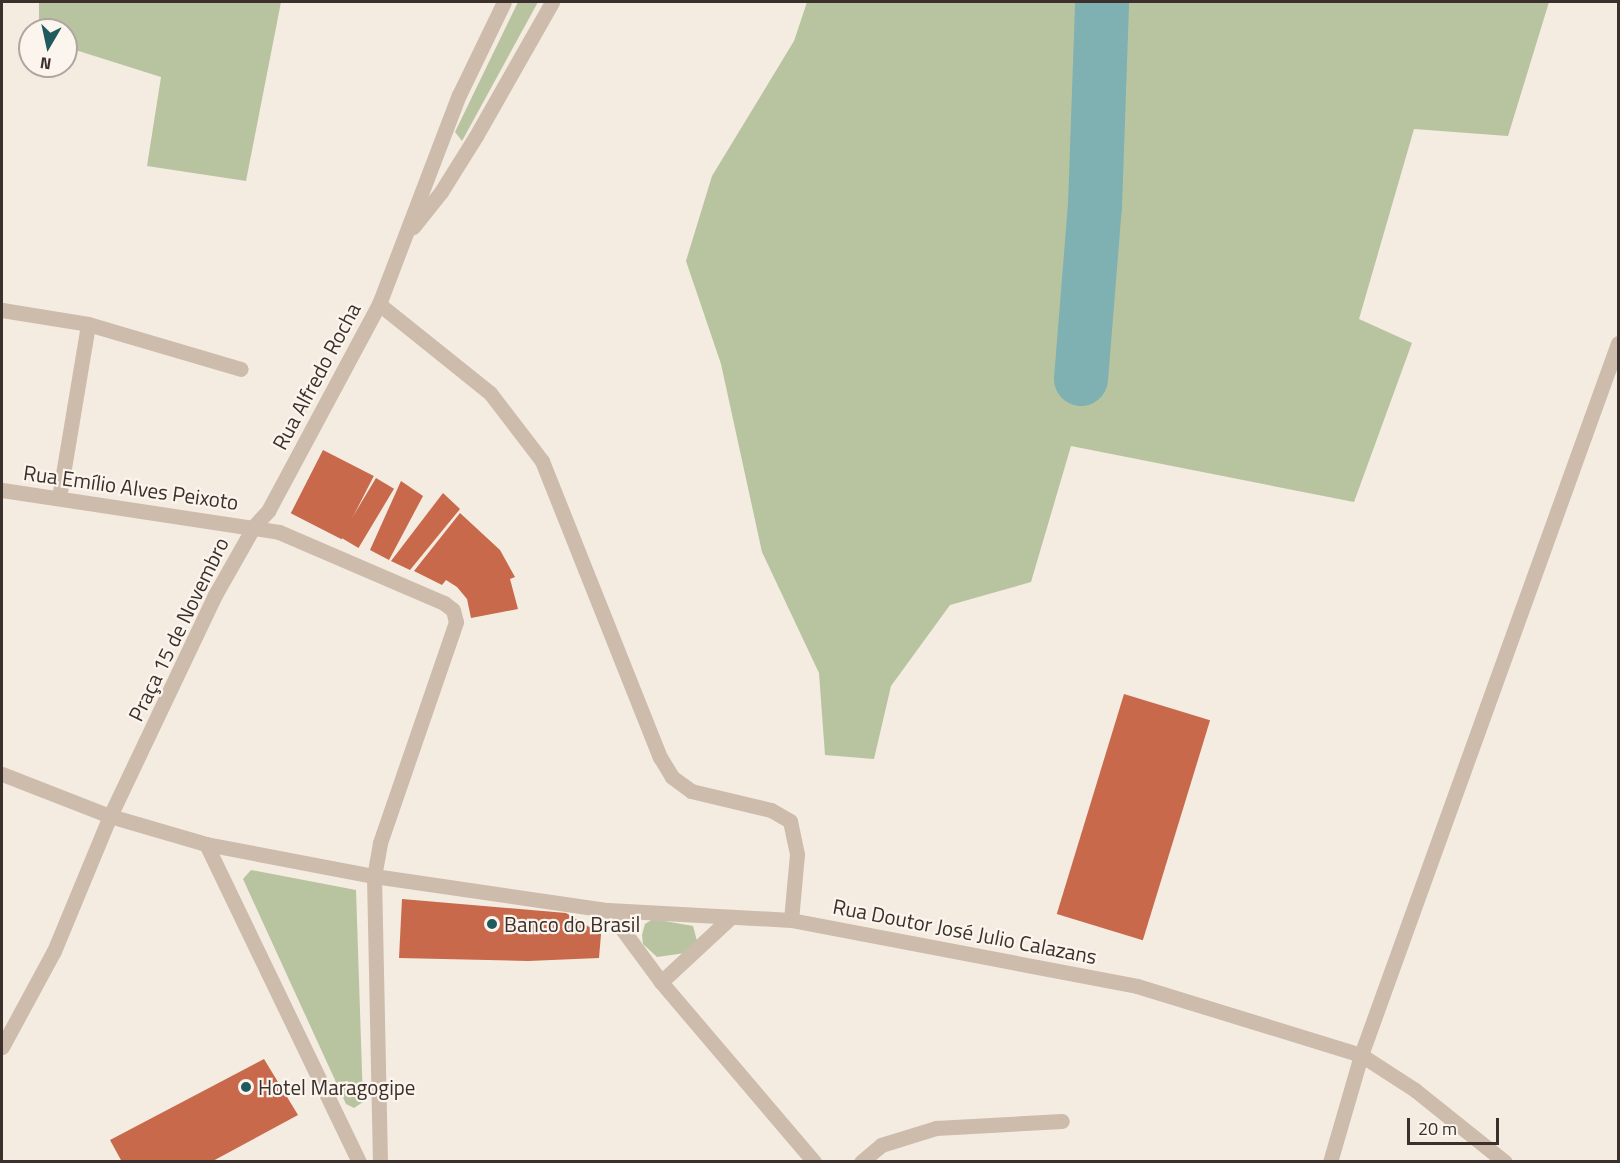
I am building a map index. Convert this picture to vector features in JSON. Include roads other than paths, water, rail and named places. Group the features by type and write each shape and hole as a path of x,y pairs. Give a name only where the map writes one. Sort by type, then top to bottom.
{"street":[{"name":"Rua Alfredo Rocha","path":"254,526 268,511 379,304 459,95 504,2"},
{"path":"403,238 447,183 552,2"},
{"path":"379,304 490,393 542,461 660,757 672,777 710,798 758,806 786,818 794,830 797,854 791,920"},
{"path":"2,310 88,324 242,369"},
{"path":"59,498 88,324"},
{"path":"1330,1161 1360,1055 1618,343"},
{"name":"Rua Emílio Alves Peixoto","path":"2,490 254,526"},
{"name":"Praça 15 de Novembro","path":"110,816 215,595 254,526 301,542 444,603 453,610 456,622 380,843 374,876 380,1161"},
{"path":"2,774 110,816 206,844 374,876"},
{"path":"2,1047 54,951 110,816"},
{"path":"206,844 359,1161"},
{"name":"Rua Doutor José Julio Calazans","path":"374,876 608,910 791,920 1137,986 1360,1055 1415,1090 1505,1161"},
{"path":"608,910 661,982 814,1161"},
{"path":"661,982 731,917"},
{"path":"861,1161 881,1145 936,1128 1062,1121"}],"waterway":[{"path":"1081,379 1095,206 1102,2"}],"place":[{"name":"Banco do Brasil","path":"492,924"},
{"name":"Hotel Maragogipe","path":"246,1087"}]}
